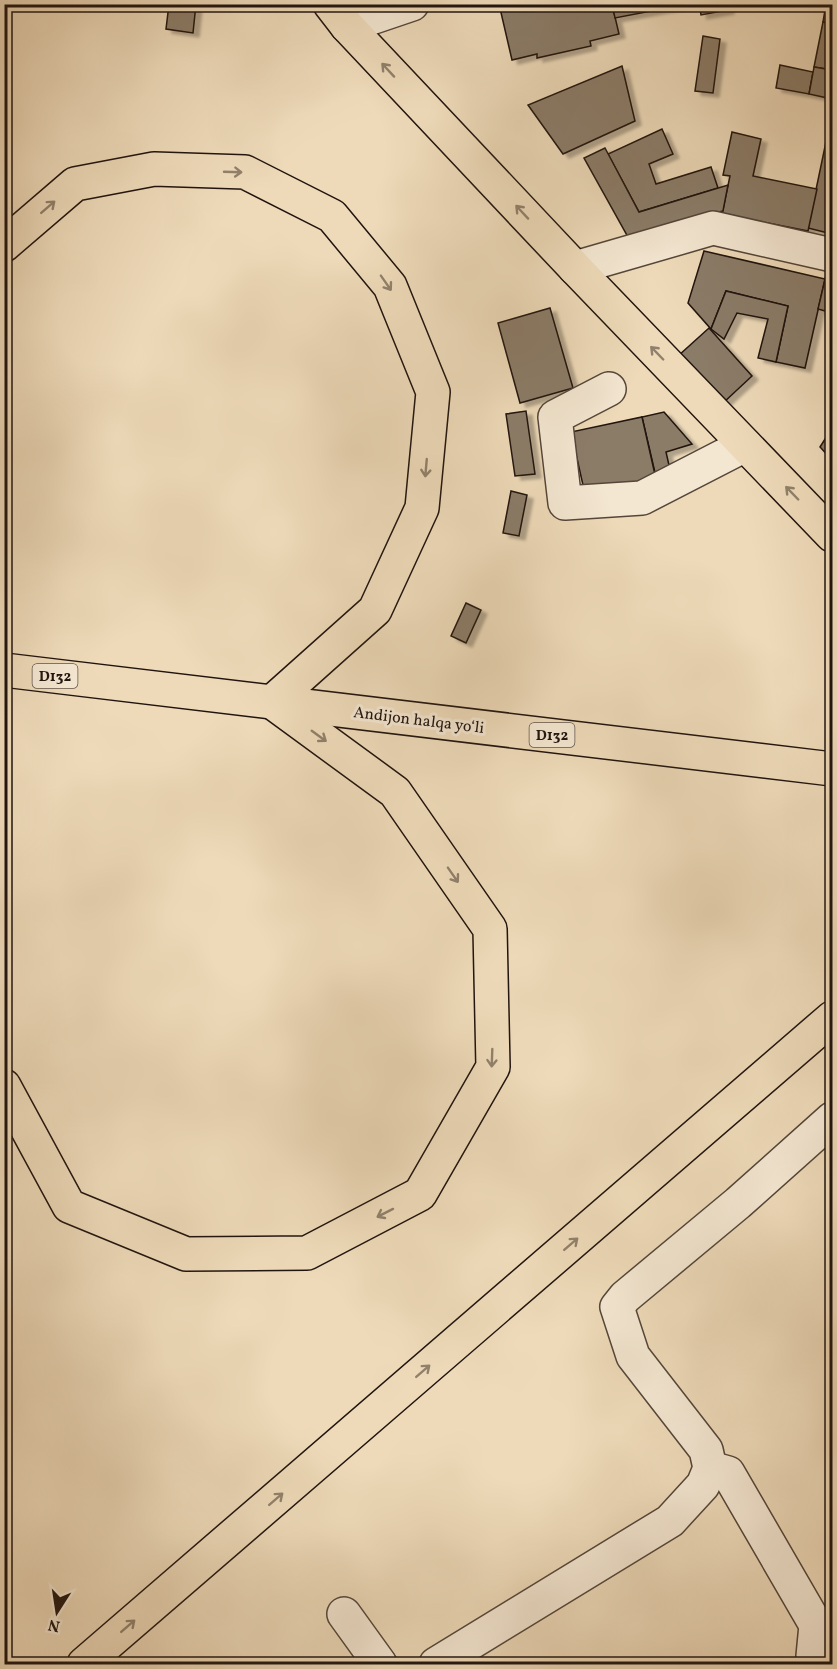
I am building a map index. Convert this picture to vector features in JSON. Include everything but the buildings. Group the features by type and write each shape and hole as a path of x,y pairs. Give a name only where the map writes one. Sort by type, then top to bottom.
{"main road":[{"path":"338,15 575,268 832,536"},
{"path":"4,245 75,184 154,169 245,172 332,216 390,286 433,392 422,508 375,610 272,702 396,792 490,929 493,1067 420,1194 307,1253 186,1254 69,1206 4,1086"},
{"name":"Andijon halqa yo‘li","path":"4,670 832,769"},
{"path":"84,1665 832,1018"}],"lane":[{"path":"338,15 412,4"},
{"path":"575,268 713,228 832,255"},
{"path":"609,389 555,417 565,503 642,498 745,445"},
{"path":"436,1665 670,1521 703,1485 710,1468 706,1450 633,1356 617,1307 625,1297 738,1203 832,1119"},
{"path":"710,1468 728,1473 816,1625 813,1656 816,1665"},
{"path":"344,1614 380,1665"}]}
